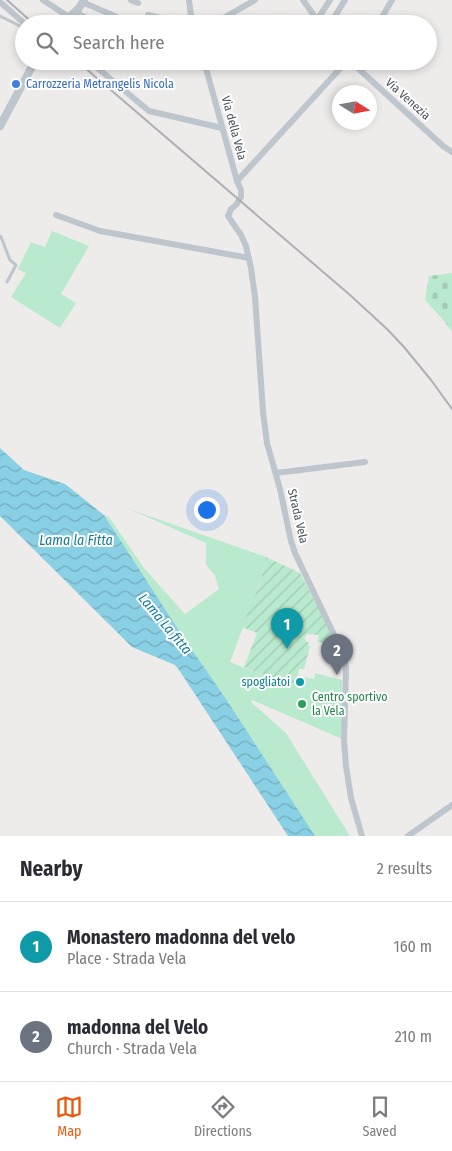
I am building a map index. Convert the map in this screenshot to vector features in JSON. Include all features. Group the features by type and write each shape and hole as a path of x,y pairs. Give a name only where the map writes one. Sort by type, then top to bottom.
{"street":[{"path":"43,0 71,15 83,1 113,15"},
{"path":"189,0 191,15"},
{"path":"229,15 255,0"},
{"path":"303,0 314,15"},
{"path":"322,15 330,0"},
{"path":"336,15 345,0"},
{"path":"383,15 392,0"},
{"path":"0,2 15,16"},
{"path":"0,126 30,70"},
{"path":"100,70 149,111 222,128"},
{"name":"Via della Vela","path":"206,70 237,181 240,185 242,193 239,200"},
{"path":"237,181 344,70"},
{"name":"Via Venezia","path":"361,70 452,152"},
{"name":"Strada Vela","path":"239,200 231,208 228,216 241,235 249,258 255,297 267,443 280,489 291,542 343,655 346,668 344,741 346,766 362,836"},
{"path":"56,215 100,231 249,258"},
{"path":"276,473 365,462"},
{"path":"408,836 452,805"}],"lane":[{"path":"0,16 15,24"},
{"path":"0,236 10,260 16,265 7,282"}],"green space":[{"path":"52,231 89,246 61,294 76,303 60,328 11,297 26,273 18,269 31,242 45,247"},
{"path":"452,273 452,332 425,300 429,276"},
{"path":"129,509 266,557 260,582 230,662 260,674 296,684 298,676 314,679 315,673 342,680 342,739 252,700 251,702 286,733 350,836 313,836 104,515 109,517 144,568 185,614 219,589 215,576 206,565 206,543"},
{"path":"266,557 300,573 337,643 317,642 319,635 307,634 304,639 306,640 305,642 309,642 308,646 310,646 304,669 299,669 296,684 244,667 257,633 242,627 260,583"}],"water":[{"name":"Lama la Fitta","path":"0,448 24,470 65,484 104,515 315,836 288,836 175,665 132,647 0,516"}],"railway":[{"path":"7,0 24,15"},
{"path":"88,70 350,295 387,329 431,380 452,409"}],"place":[{"name":"Carrozzeria Metrangelis Nicola","path":"16,84"},
{"name":"Monastero madonna del velo","path":"287,649"},
{"name":"madonna del Velo","path":"337,675"},
{"name":"spogliatoi","path":"300,682"},
{"name":"Centro sportivo la Vela","path":"302,704"}],"water label":[{"name":"Lama La fitta","path":"165,624"}]}
